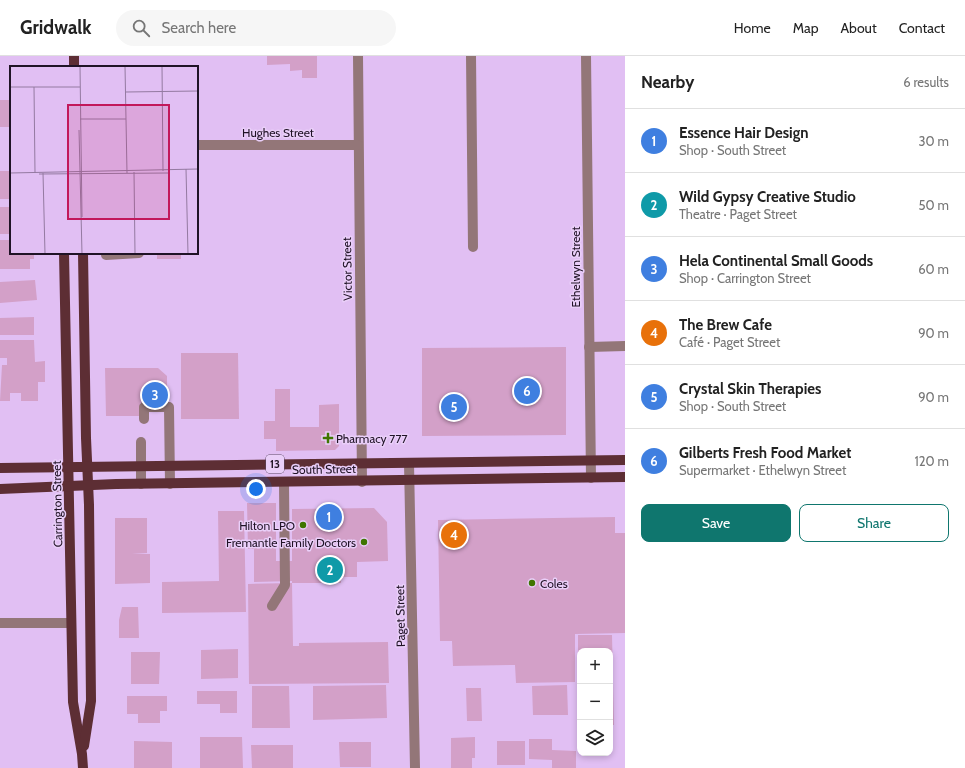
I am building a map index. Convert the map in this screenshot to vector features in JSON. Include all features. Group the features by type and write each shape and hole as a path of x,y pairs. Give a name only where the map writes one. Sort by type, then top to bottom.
{"main road":[{"name":"Carrington Street","path":"64,254 70,487 73,702 83,768"},
{"name":"Carrington Street","path":"82,754 92,701 89,486 83,254"},
{"name":"South Street","path":"0,468 625,460"},
{"name":"South Street","path":"0,488 141,484 625,477"}],"street":[{"name":"Victor Street","path":"358,56 362,482"},
{"path":"471,56 473,247"},
{"name":"Ethelwyn Street","path":"586,56 591,478"},
{"name":"Hughes Street","path":"198,145 358,145"},
{"path":"106,254 122,254"},
{"path":"589,347 625,346"},
{"path":"144,418 144,407 168,407 170,484"},
{"path":"141,442 141,484"},
{"name":"Paget Street","path":"409,463 415,768"},
{"path":"272,606 285,585 284,483"},
{"path":"0,623 71,623"}],"building":[{"path":"267,56 317,56 317,78 302,78 302,70 290,71 290,64 267,65"},
{"path":"0,100 10,100 10,127 0,127"},
{"path":"0,171 10,171 10,199 0,199"},
{"path":"0,207 10,207 10,234 0,234"},
{"path":"0,240 10,240 10,254 34,254 34,259 30,259 30,269 0,269"},
{"path":"157,254 181,254 181,259 157,259"},
{"path":"35,280 37,300 0,303 0,282"},
{"path":"34,317 34,335 0,335 0,318"},
{"path":"0,340 34,340 35,362 45,361 45,382 38,382 38,401 21,401 21,393 10,393 10,401 0,401 2,365 7,365 7,358 0,358"},
{"path":"566,347 566,435 422,436 422,348"},
{"path":"181,353 238,353 239,419 181,419"},
{"path":"105,368 158,368 167,376 167,403 140,403 140,416 106,416"},
{"path":"275,389 290,389 290,427 319,427 319,405 339,404 339,446 335,450 276,451 276,439 264,439 264,421 275,421"},
{"path":"247,503 276,503 276,561 292,561 292,509 374,508 387,522 388,561 357,562 357,577 341,577 341,583 292,583 292,581 254,582 254,549 248,549"},
{"path":"218,511 244,511 246,612 162,613 162,582 219,581"},
{"name":"Coles","path":"615,517 615,533 625,533 625,633 575,634 575,682 516,683 515,665 453,666 452,641 440,641 438,520"},
{"path":"115,518 147,518 147,553 132,554 150,554 150,583 115,584"},
{"path":"292,583 293,646 299,646 299,643 388,642 389,683 249,684 248,584"},
{"path":"122,607 138,607 139,638 119,638 119,620"},
{"path":"578,635 612,635 612,648 578,648"},
{"path":"238,649 238,678 201,679 201,650"},
{"path":"131,652 160,652 159,684 131,684"},
{"path":"613,683 614,725 613,725"},
{"path":"386,685 387,718 313,720 313,686"},
{"path":"567,685 568,715 533,715 532,686"},
{"path":"252,686 289,686 290,728 252,728"},
{"path":"466,688 481,688 482,721 467,721"},
{"path":"197,691 237,691 237,713 220,713 220,704 197,704"},
{"path":"127,696 167,696 167,711 160,711 160,723 138,723 138,714 127,714"},
{"path":"200,737 242,737 243,768 200,768"},
{"path":"475,737 475,758 472,758 472,768 451,768 451,738"},
{"path":"529,739 552,739 552,750 576,751 576,768 552,768 552,760 529,759"},
{"path":"134,741 172,742 172,768 134,768"},
{"path":"497,741 525,741 525,765 497,765"},
{"path":"339,742 371,742 371,767 340,767"},
{"path":"251,745 293,745 293,768 252,768"}],"place":[{"name":"Gilberts Fresh Food Market","path":"527,391"},
{"name":"Hela Continental Small Goods","path":"155,395"},
{"name":"Crystal Skin Therapies","path":"454,407"},
{"name":"Pharmacy 777","path":"328,438"},
{"name":"Essence Hair Design","path":"329,517"},
{"name":"Hilton LPO","path":"303,525"},
{"name":"The Brew Cafe","path":"454,535"},
{"name":"Fremantle Family Doctors","path":"364,542"},
{"name":"Wild Gypsy Creative Studio","path":"330,570"},
{"name":"Coles","path":"532,583"}]}
